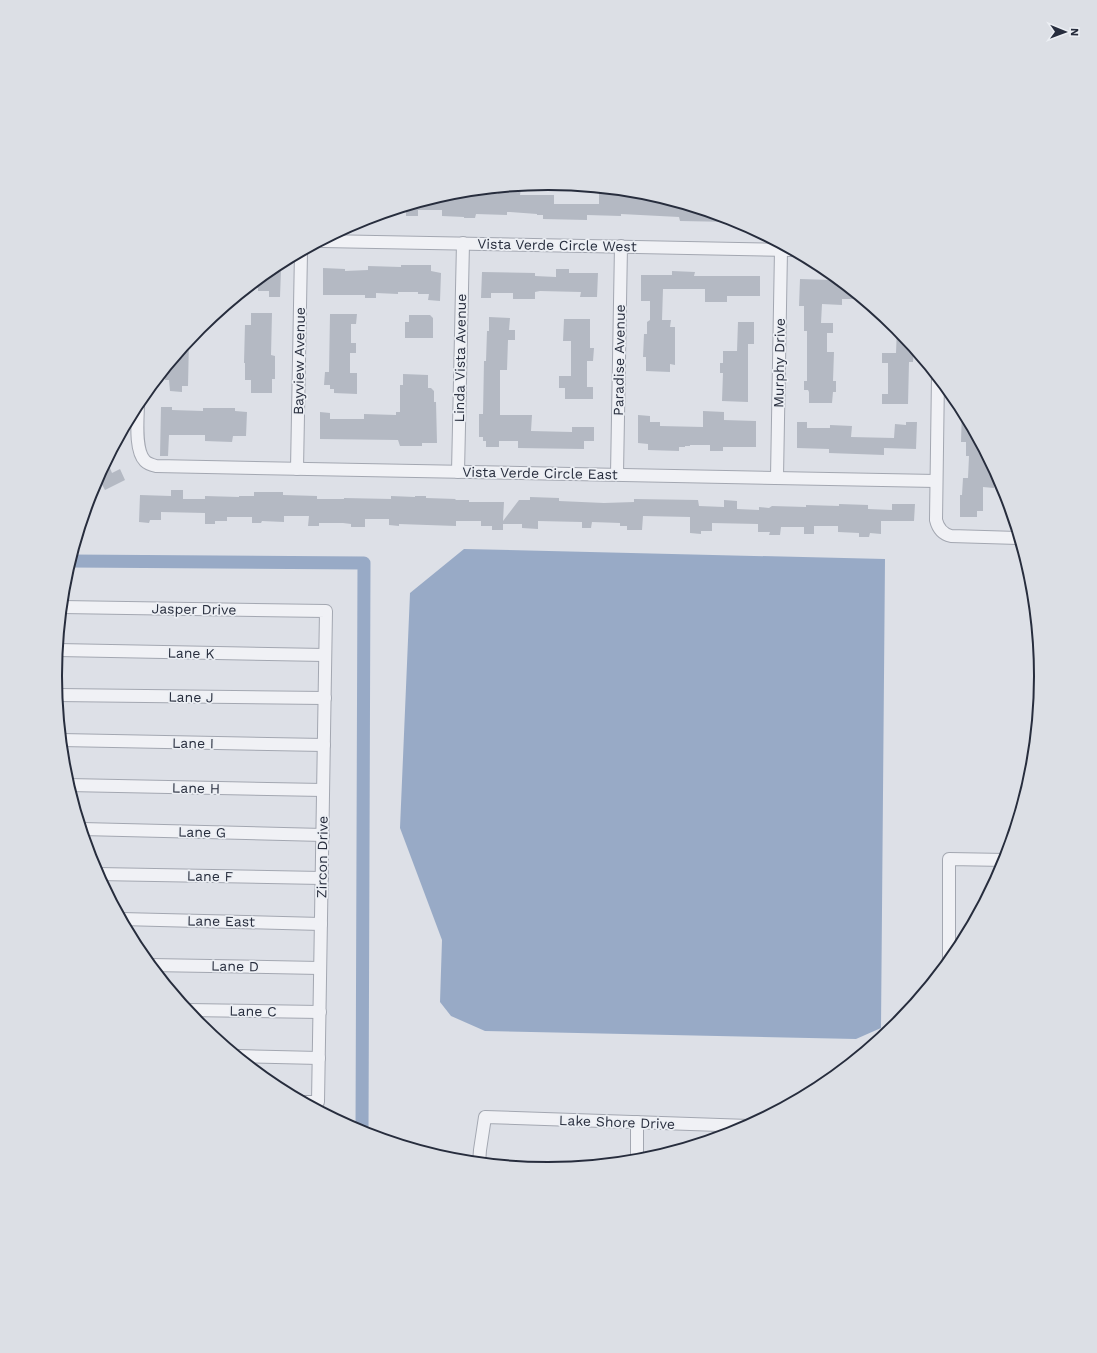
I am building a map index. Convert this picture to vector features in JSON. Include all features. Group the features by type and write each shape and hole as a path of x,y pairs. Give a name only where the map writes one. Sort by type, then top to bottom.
{"street":[{"name":"Vista Verde Circle West","path":"331,241 783,250"},
{"name":"Linda Vista Avenue","path":"458,472 463,243"},
{"name":"Paradise Avenue","path":"617,474 621,246"},
{"name":"Murphy Drive","path":"777,477 786,252"},
{"name":"Bayview Avenue","path":"297,470 301,258"},
{"path":"938,385 936,520 938,526 946,535 951,536 1014,538"},
{"name":"Vista Verde Circle East","path":"138,416 138,445 140,454 144,461 156,466 297,470 617,474 936,481"},
{"name":"Jasper Drive","path":"67,607 326,611"},
{"name":"Zircon Drive","path":"312,1102 318,1102 326,611"},
{"name":"Lane K","path":"63,650 325,655"},
{"name":"Lane J","path":"63,695 324,698"},
{"name":"Lane I","path":"66,740 324,746"},
{"name":"Lane H","path":"75,785 323,790"},
{"name":"Lane G","path":"87,829 322,835"},
{"path":"949,952 949,858 999,860"},
{"name":"Lane F","path":"104,874 322,878"},
{"name":"Lane East","path":"127,919 321,924"},
{"name":"Lane D","path":"157,965 320,968"},
{"name":"Lane C","path":"194,1010 320,1012"},
{"path":"245,1056 319,1058"},
{"name":"Lake Shore Drive","path":"479,1158 485,1117 736,1126"},
{"path":"637,1122 637,1155"}],"water":[{"path":"464,549 885,559 881,1028 856,1039 485,1031 451,1016 440,1002 442,940 400,828 410,593"}],"building":[{"path":"521,191 520,195 554,195 554,204 599,204 599,193 612,194 643,199 721,222 680,221 679,217 621,214 621,216 587,215 587,220 543,219 543,215 510,212 507,212 507,215 476,214 475,218 464,218 442,216 442,210 418,210 418,216 406,216 406,212 454,199 485,194 498,194 498,193"},
{"path":"401,265 431,265 431,271 441,273 440,301 428,300 429,294 418,294 418,292 398,292 398,294 376,293 376,298 365,298 365,295 323,295 323,268 345,269 345,271 368,270 368,266 401,267"},
{"path":"556,269 569,269 569,273 598,273 597,297 580,297 581,292 540,291 535,292 535,299 513,299 513,293 491,293 491,298 481,298 482,272 535,273 535,276 556,277"},
{"path":"281,270 280,297 269,297 269,291 258,291 258,288 256,288"},
{"path":"672,271 695,272 694,276 760,276 760,296 727,296 727,302 705,302 705,289 663,289 662,320 671,320 670,327 675,327 675,365 670,364 670,372 646,371 646,357 643,357 644,334 647,334 647,322 650,320 650,301 641,301 641,275 672,275"},
{"path":"800,279 830,280 855,299 842,299 842,305 822,304 821,323 833,323 833,333 827,333 827,352 834,352 833,381 836,381 836,392 833,392 832,403 809,403 809,392 808,390 804,390 804,381 807,381 807,331 804,331 804,306 799,306"},
{"path":"251,313 272,313 271,355 275,356 275,379 272,379 272,393 251,393 251,380 245,380 245,325 251,325"},
{"path":"330,314 357,314 356,324 351,324 351,343 356,343 356,353 350,353 350,373 357,373 357,394 334,393 334,389 330,389 330,385 324,385 325,372 329,372"},
{"path":"409,315 430,315 433,318 433,338 405,338 405,322 409,322"},
{"path":"489,317 510,318 509,330 515,330 515,340 508,340 507,370 500,370 500,415 532,415 531,431 572,432 572,427 594,427 594,441 584,441 584,449 518,448 518,441 499,441 499,447 486,447 486,441 483,441 483,437 479,437 479,414 483,414 484,361 486,361"},
{"path":"564,319 590,319 590,348 594,348 593,361 587,361 587,387 593,387 593,399 565,399 565,388 559,388 559,376 571,376 571,341 563,341"},
{"path":"738,322 754,322 754,344 748,344 748,402 722,401 723,373 720,373 720,363 723,363 723,351 737,351"},
{"path":"897,336 913,355 913,362 909,362 908,404 882,404 882,394 888,394 888,363 882,363 882,353 896,353"},
{"path":"189,349 188,386 182,386 182,392 170,391 169,380 165,380 165,377"},
{"path":"403,374 428,375 428,388 431,388 434,391 434,402 436,402 437,443 422,443 422,446 400,446 398,440 320,439 320,412 330,413 330,419 364,419 364,414 396,415 396,412 400,412 400,385 403,385"},
{"path":"161,407 172,407 172,410 203,411 203,408 235,408 235,411 247,412 246,436 233,436 232,442 205,441 205,435 169,435 168,456 160,456"},
{"path":"703,411 724,412 724,420 756,421 756,447 723,447 723,451 710,451 710,445 690,445 679,447 679,451 648,450 648,444 638,443 638,415 650,416 650,422 660,422 660,426 703,427"},
{"path":"962,420 985,461 994,481 994,488 983,487 983,511 977,511 977,517 960,517 960,495 962,495 963,478 968,478 969,456 966,456 966,442 961,442"},
{"path":"797,422 807,422 807,428 830,428 830,425 852,426 851,437 894,438 895,424 906,425 906,422 917,422 916,449 884,448 884,455 829,453 829,449 797,448"},
{"path":"109,467 112,473 120,469 125,480 105,490 102,484"},
{"path":"171,490 183,490 183,499 205,499 205,496 254,496 254,492 283,492 283,495 317,496 317,499 391,499 391,496 426,496 426,498 469,500 469,502 504,502 503,521 519,500 530,500 530,497 559,498 559,501 604,503 634,502 634,499 698,500 699,506 724,507 724,500 737,501 737,509 759,510 759,507 769,508 772,506 806,507 806,505 839,506 839,504 868,505 868,509 892,510 892,504 915,504 914,521 881,521 881,534 870,533 869,537 859,537 859,533 838,532 838,526 814,526 814,534 804,534 804,527 781,527 780,535 769,535 770,532 758,532 758,524 712,523 712,531 701,531 701,534 690,533 690,517 643,516 642,530 627,530 627,526 620,526 620,523 592,522 591,528 582,528 582,522 538,521 538,529 522,528 522,524 503,524 503,530 492,530 492,526 481,526 481,521 456,521 456,526 399,524 399,526 389,525 389,519 365,519 365,527 351,527 351,524 343,523 319,523 319,526 308,526 309,516 284,516 284,522 262,521 261,523 252,523 252,517 227,517 227,521 215,521 215,524 205,524 205,513 161,512 161,520 150,520 149,523 139,522 140,495 171,496"}],"waterway":[{"path":"76,561 364,563 362,1126"}]}
